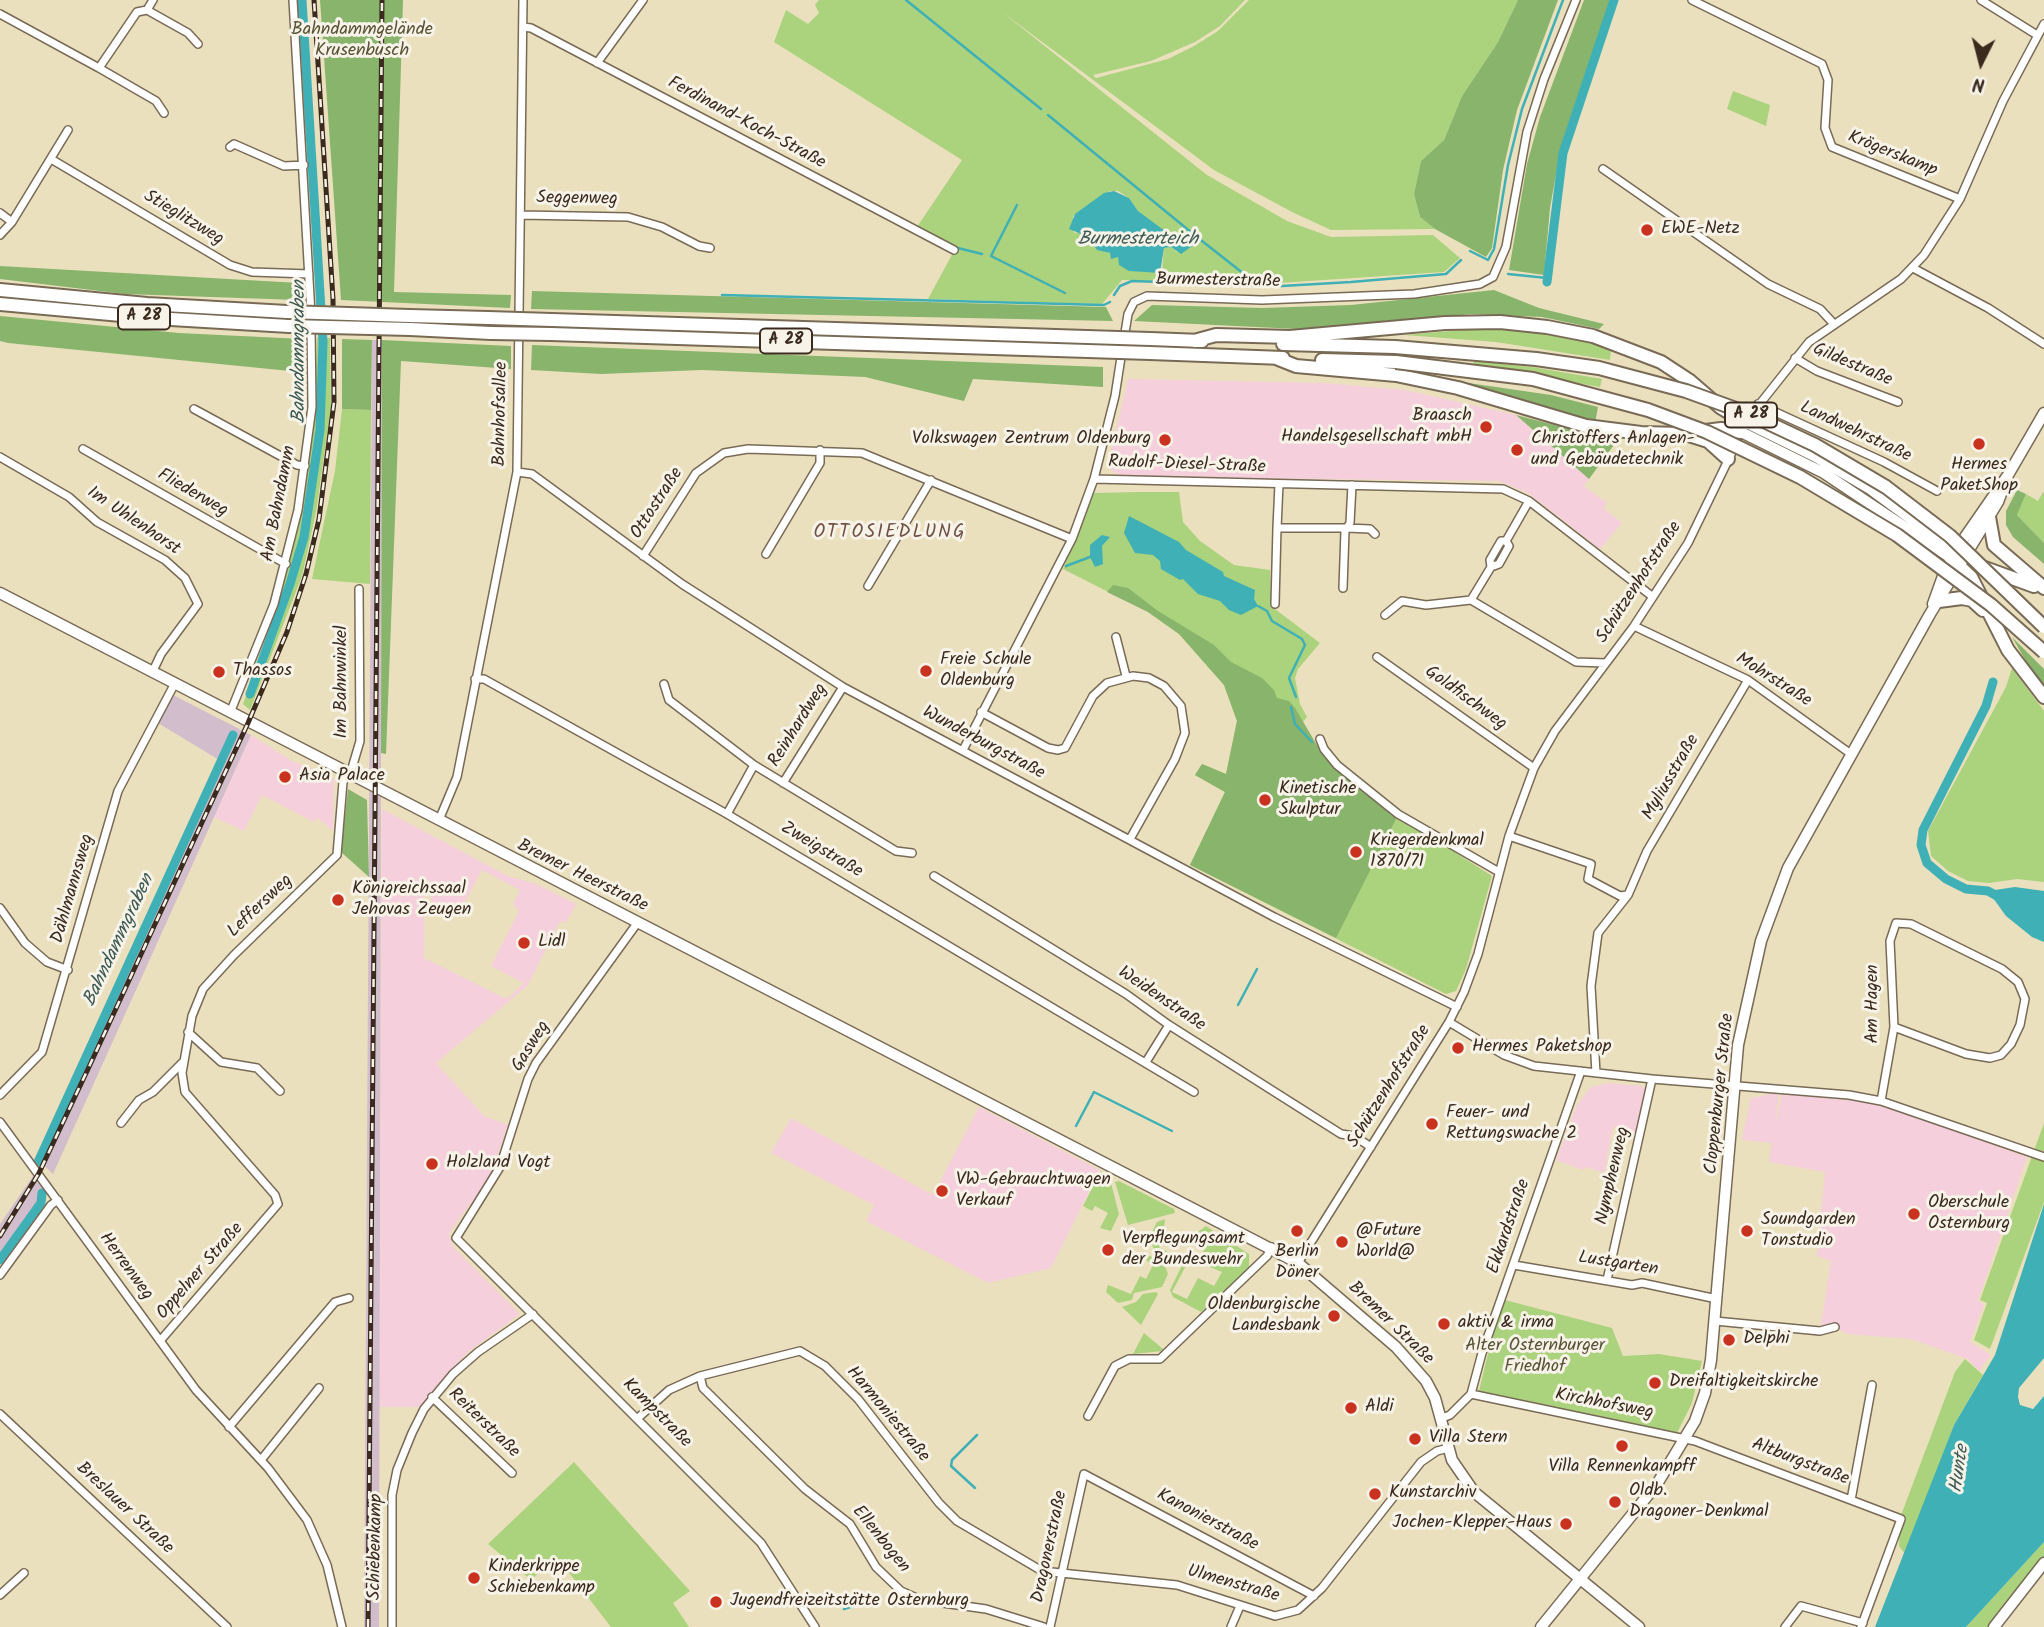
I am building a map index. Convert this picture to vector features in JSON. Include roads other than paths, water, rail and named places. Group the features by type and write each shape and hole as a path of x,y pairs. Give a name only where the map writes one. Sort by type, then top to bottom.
{"highway":[{"name":"A 28","path":"0,290 147,304 287,312 552,320 1087,344 1150,353 1396,362 1533,379 1648,410 1707,432 1800,477 1897,535 1991,605 2044,652"},
{"name":"A 28","path":"0,304 289,326 1087,344 1150,339 1395,347 1536,359 1599,368 1686,391 1776,426 1854,467 1923,514 1976,560 2044,626"},
{"path":"1194,341 1216,335 1290,337 1445,323 1500,322 1547,327 1593,336 1661,362 1744,428"},
{"path":"1276,358 1296,366 1396,375 1458,388 1586,426 1641,433 1682,434 1744,428"},
{"path":"1682,434 1702,438 1728,459"},
{"path":"1989,517 1994,545 2044,589"},
{"path":"1958,558 2044,589"},
{"path":"1958,558 1971,577 1990,618 2017,664 2044,697"},
{"path":"1939,601 1958,598 1972,600 1990,618"}],"street":[{"path":"147,10 153,0"},
{"name":"Am Bahndamm","path":"230,713 265,627 286,564 305,466 312,387 310,274 293,0"},
{"name":"Bahnhofsallee","path":"439,820 457,777 517,472 523,0"},
{"path":"597,63 643,0"},
{"name":"Burmesterstraße","path":"963,750 1072,539 1094,479 1115,396 1128,314 1140,299 1161,296 1262,300 1414,294 1480,284 1493,277 1506,247 1527,132 1576,0"},
{"name":"Krögerskamp","path":"1692,0 1822,64 1828,80 1825,128 1832,147 1960,199"},
{"path":"1981,0 2037,35"},
{"path":"99,68 137,12 147,10 188,33 198,44"},
{"path":"0,14 156,101 164,113"},
{"name":"Schützenhofstraße","path":"1298,1263 1457,1007 1473,970 1509,836 1534,768 1555,731 1634,626 1688,543 1758,404 1795,358 1833,323 1913,268 1945,226 1960,199 1996,116 2044,24"},
{"name":"Ferdinand-Koch-Straße","path":"523,27 531,28 954,250"},
{"path":"0,235 12,222 68,130"},
{"path":"230,147 234,144 284,166 304,164"},
{"name":"Stieglitzweg","path":"51,159 230,265 252,272 310,274"},
{"path":"1603,169 1768,284 1821,309 1833,323"},
{"path":"0,213 12,222"},
{"name":"Seggenweg","path":"521,215 628,217 662,227 699,246 710,247"},
{"path":"1913,268 1988,308 2044,344"},
{"name":"Gildestraße","path":"1795,358 1817,371 1898,402"},
{"name":"Landwehrstraße","path":"1758,404 1884,462 1937,491"},
{"path":"194,409 297,465 305,466"},
{"name":"Cloppenburger Straße","path":"1541,1627 1657,1483 1687,1439 1705,1393 1715,1321 1741,1027 1761,942 1788,868 1939,601 1958,558 2044,413"},
{"path":"1744,428 1841,471 1958,558"},
{"name":"Fliederweg","path":"83,449 286,564"},
{"name":"Ottostraße","path":"643,556 689,482 711,460 748,449 862,453 1072,539"},
{"path":"766,554 820,463 820,450"},
{"name":"Im Uhlenhorst","path":"0,457 69,497 97,522 165,560 185,578 198,604 151,674"},
{"name":"Wunderburgstraße","path":"517,472 532,474 643,556 843,687 1274,916 1457,1007"},
{"name":"Cloppenburger Straße","path":"1930,614 1939,583 1989,517 2008,475"},
{"name":"Rudolf-Diesel-Straße","path":"1094,479 1503,489 1529,501 1653,597"},
{"path":"868,586 931,480"},
{"name":"Rudolf-Diesel-Straße","path":"1275,604 1279,484"},
{"path":"1343,588 1352,485"},
{"path":"1471,600 1491,567 1499,564 1509,546 1506,541 1529,501"},
{"path":"1277,528 1370,529 1375,534"},
{"name":"Im Bahnwinkel","path":"348,774 357,753 361,729 359,589"},
{"name":"Bremer Heerstraße","path":"2,597 1151,1186"},
{"path":"1385,615 1402,601 1426,605 1471,600 1576,662 1606,663"},
{"name":"Mohrstraße","path":"1634,626 1748,680 1851,754"},
{"path":"1116,637 1126,676"},
{"name":"Goldfischweg","path":"1377,657 1534,768"},
{"path":"981,712 1048,748 1058,750 1065,748 1097,691 1126,676 1149,678 1164,685 1181,706 1185,722 1182,745 1130,839"},
{"name":"Zweigstraße","path":"475,679 485,679 727,814 1194,1092"},
{"name":"Myliusstraße","path":"1596,1073 1591,986 1598,933 1628,895 1652,843 1748,680"},
{"path":"664,684 669,700 754,765 896,851 912,853"},
{"name":"Dählmannsweg","path":"0,1096 42,1052 118,791 174,685"},
{"name":"Reinhardweg","path":"782,783 843,687"},
{"path":"1320,739 1324,749 1337,765 1398,814 1499,872"},
{"path":"727,814 754,765"},
{"name":"Leffersweg","path":"185,1092 181,1083 188,1032 196,1001 210,980 334,859 343,782 348,774"},
{"path":"1509,836 1591,864 1588,879 1620,896 1628,895"},
{"name":"Weidenstraße","path":"934,876 1126,994 1169,1025 1341,1134 1353,1136 1371,1147"},
{"path":"0,908 25,943 47,962 68,970"},
{"name":"Gasweg","path":"456,1238 500,1167 528,1079 536,1063 638,922"},
{"name":"Am Hagen","path":"1881,1101 1894,1027 1891,934 1896,923 1911,924 2002,969 2023,991 2024,1012 2011,1044 2001,1055 1990,1058 1966,1054 1894,1027"},
{"path":"1449,1022 1518,1062 1581,1072 1849,1095 1881,1101 2044,1157"},
{"path":"1146,1062 1169,1025"},
{"path":"188,1032 221,1062 257,1068 280,1091"},
{"path":"121,1123 139,1100 153,1092 184,1061"},
{"name":"Ekkardstraße","path":"1471,1394 1581,1072"},
{"name":"Nymphenweg","path":"1607,1280 1652,1079"},
{"name":"Oppelner Straße","path":"160,1341 278,1204 275,1195 185,1092"},
{"name":"Herrenweg","path":"0,1122 3,1131 58,1200 160,1341 229,1427 295,1501 318,1541 342,1627"},
{"name":"Bremer Straße","path":"1151,1186 1272,1247 1298,1263 1408,1358 1432,1389 1458,1471 1474,1492 1639,1627"},
{"path":"0,1275 58,1200"},
{"name":"Kampstraße","path":"456,1238 761,1542 815,1627"},
{"path":"1088,1416 1115,1366 1129,1359 1160,1359 1267,1256 1272,1247"},
{"name":"Lustgarten","path":"1514,1265 1632,1285 1642,1283 1717,1299"},
{"path":"229,1427 335,1302 349,1298"},
{"name":"Schiebenkamp","path":"391,1627 393,1487 407,1445 432,1397 478,1352 533,1314"},
{"path":"1715,1321 1819,1331 1835,1327"},
{"name":"Harmoniestraße","path":"638,1418 669,1390 700,1377 800,1351 825,1366 858,1399 939,1503 957,1521 1042,1571 1060,1575"},
{"name":"Ellenbogen","path":"700,1377 703,1388 805,1489 850,1524 876,1567 901,1591 921,1600 986,1609 1044,1627"},
{"path":"1852,1500 1872,1385"},
{"path":"261,1460 319,1388"},
{"path":"1441,1418 1450,1415 1471,1394"},
{"name":"Kirchhofsweg","path":"1471,1394 1687,1439"},
{"name":"Reiterstraße","path":"432,1397 512,1473"},
{"name":"Breslauer Straße","path":"0,1414 227,1627"},
{"name":"Altburgstraße","path":"1687,1439 1901,1519 1862,1625"},
{"name":"Ulmenstraße","path":"1060,1575 1136,1578 1177,1585 1279,1616 1298,1610 1314,1596 1420,1462 1437,1451 1449,1448"},
{"name":"Dragonerstraße","path":"1050,1627 1084,1474"},
{"name":"Kanonierstraße","path":"1084,1474 1314,1596"},
{"path":"1994,1627 2044,1563"},
{"path":"0,1595 24,1573"},
{"path":"1231,1627 1240,1606"},
{"path":"1785,1627 1801,1606 1862,1625"},
{"path":"1274,1627 1279,1616"}],"water":[{"name":"Burmesterteich","path":"1114,191 1129,198 1138,211 1169,234 1171,241 1182,243 1192,232 1200,236 1198,242 1181,254 1171,247 1164,248 1160,273 1129,271 1119,265 1118,257 1111,259 1110,253 1097,250 1091,241 1084,241 1079,233 1069,229 1075,214 1104,193"},
{"path":"1129,516 1179,542 1186,550 1223,572 1224,576 1255,590 1254,599 1258,606 1241,615 1229,610 1220,601 1198,594 1183,579 1180,580 1161,569 1160,561 1153,555 1135,553 1124,533"},
{"path":"1102,535 1110,537 1102,546 1103,564 1095,567 1090,557 1090,545"},
{"path":"2015,887 2044,891 2044,942 2032,937 2006,916 1988,891"},
{"name":"Hunte","path":"2044,1204 2044,1358 2019,1388 2018,1397 2020,1405 2033,1409 2044,1396 2044,1542 1966,1627 1875,1627 1954,1425 1995,1355"}],"waterway":[{"name":"Bahndammgraben","path":"250,694 304,537 320,430 323,342 302,0"},
{"path":"906,0 1041,109"},
{"path":"1470,251 1488,260 1494,249 1508,165 1522,109 1563,0"},
{"path":"1547,282 1563,153 1614,0"},
{"path":"1048,115 1192,233"},
{"path":"1017,205 991,256 1065,293"},
{"path":"1197,237 1258,285"},
{"path":"958,248 982,254"},
{"path":"1114,295 1120,286 1132,281 1282,286 1446,274 1461,260"},
{"path":"1508,274 1547,278"},
{"path":"722,295 1104,305 1110,302"},
{"path":"1066,566 1090,557"},
{"path":"1258,606 1267,611 1272,621 1302,639 1305,645 1289,678 1296,697"},
{"path":"1993,682 1986,706 1923,830 1921,845 1927,863 1946,879 1966,889 1988,891 1997,896"},
{"path":"1291,707 1295,724 1312,742"},
{"name":"Bahndammgraben","path":"38,1162 233,735"},
{"path":"1238,1005 1257,969"},
{"path":"1076,1126 1094,1092 1172,1131"},
{"name":"Bahndammgraben","path":"0,1260 41,1203 42,1193"},
{"path":"975,1488 951,1466 952,1460 977,1435"},
{"path":"844,1609 881,1597"}],"railway":[{"path":"0,1236 39,1173 248,723 287,632 306,574 319,519 334,402 333,299 314,0"},
{"path":"368,1627 382,0"}],"place":[{"name":"EWE-Netz","path":"1647,230"},
{"name":"Braasch Handelsgesellschaft mbH","path":"1486,427"},
{"name":"Volkswagen Zentrum Oldenburg","path":"1165,440"},
{"name":"Hermes PaketShop","path":"1979,444"},
{"name":"Christoffers Anlagen- und Gebäudetechnik","path":"1517,450"},
{"name":"Freie Schule Oldenburg","path":"926,671"},
{"name":"Thassos","path":"219,672"},
{"name":"Asia Palace","path":"285,777"},
{"name":"Kinetische Skulptur","path":"1265,800"},
{"name":"Kriegerdenkmal 1870/71","path":"1356,852"},
{"name":"Königreichssaal Jehovas Zeugen","path":"338,900"},
{"name":"Lidl","path":"524,943"},
{"name":"Hermes Paketshop","path":"1458,1048"},
{"name":"Feuer- und Rettungswache 2","path":"1432,1124"},
{"name":"Holzland Vogt","path":"432,1164"},
{"name":"VW-Gebrauchtwagen Verkauf","path":"942,1191"},
{"name":"Oberschule Osternburg","path":"1914,1214"},
{"name":"Berlin Döner","path":"1297,1231"},
{"name":"Soundgarden Tonstudio","path":"1747,1231"},
{"name":"@Future World@","path":"1342,1242"},
{"name":"Verpflegungsamt der Bundeswehr","path":"1108,1250"},
{"name":"Oldenburgische Landesbank","path":"1334,1316"},
{"name":"aktiv & irma","path":"1444,1324"},
{"name":"Delphi","path":"1729,1340"},
{"name":"Dreifaltigkeitskirche","path":"1655,1383"},
{"name":"Aldi","path":"1351,1408"},
{"name":"Villa Stern","path":"1415,1439"},
{"name":"Villa Rennenkampff","path":"1622,1446"},
{"name":"Kunstarchiv","path":"1375,1494"},
{"name":"Oldb. Dragoner-Denkmal","path":"1615,1502"},
{"name":"Jochen-Klepper-Haus","path":"1566,1524"},
{"name":"Kinderkrippe Schiebenkamp","path":"474,1578"},
{"name":"Jugendfreizeitstätte Osternburg","path":"716,1602"}],"district":[{"name":"OTTOSIEDLUNG","path":"890,534"}],"park label":[{"name":"Bahndammgelände Krusenbusch","path":"362,41"},
{"name":"Alter Osternburger Friedhof","path":"1535,1357"}]}
